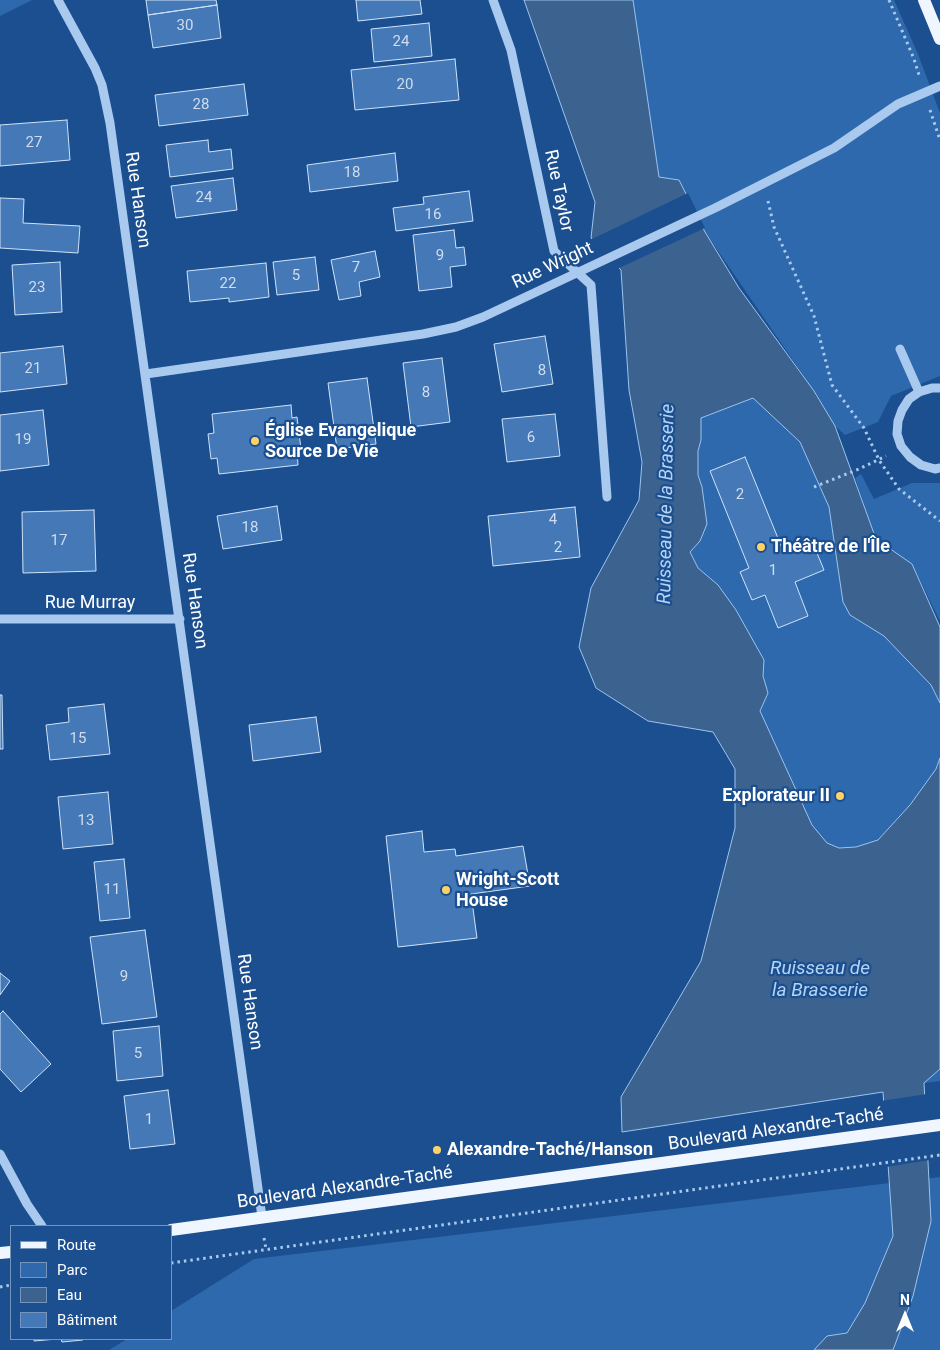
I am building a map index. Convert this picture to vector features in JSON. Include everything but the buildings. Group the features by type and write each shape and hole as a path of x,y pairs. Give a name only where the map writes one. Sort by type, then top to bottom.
{"main road":[{"path":"924,0 940,39"},
{"name":"Boulevard Alexandre-Taché","path":"172,1230 940,1125"}],"street":[{"name":"Rue Hanson","path":"58,0 95,68 106,102 146,374 262,1217"},
{"name":"Rue Taylor","path":"493,0 511,50 554,251 592,285 607,497"},
{"name":"Rue Wright","path":"146,374 423,334 456,327 483,317 715,208 834,148 898,104 940,86"},
{"path":"900,349 919,392"},
{"path":"940,388 919,392 909,399 898,421 897,434 901,446 910,457 921,465 940,468"},
{"name":"Rue Murray","path":"0,619 180,619"},
{"path":"0,1154 27,1204 41,1225"}],"path":[{"path":"889,0 914,59 940,140"},
{"path":"764,183 774,227 814,316 832,385 864,428 879,460 900,490 940,521"},
{"path":"814,487 879,460 901,446"},
{"path":"172,1263 940,1154"}],"green space":[{"path":"0,0 32,0 0,16"},
{"path":"633,0 894,0 918,54 940,113 940,376 891,396 878,422 845,435 835,426 814,391 705,232 687,197 659,177"},
{"path":"753,397 800,442 829,507 843,602 850,615 884,636 931,685 940,703 940,758 936,769 910,805 878,840 856,847 839,848 827,844 812,825 760,711 768,693 763,676 764,660 718,585 698,568 690,552 700,541 707,524 702,487 698,475 701,418"},
{"path":"861,474 874,499 912,483 940,483 940,621 912,564 876,539 855,478"},
{"path":"940,1069 940,1081 924,1083"},
{"path":"940,1177 940,1350 109,1350 125,1340 172,1340 172,1310 254,1259"}],"water":[{"name":"Ruisseau de la Brasserie","path":"524,0 633,0 659,177 679,180 705,232 739,288 814,391 835,426 876,539 912,564 940,627 940,703 931,685 884,636 850,615 843,602 829,507 800,442 753,398 701,418 698,475 702,487 707,524 700,541 690,552 698,568 718,585 736,610 764,660 763,676 768,693 760,711 812,825 827,843 839,848 856,847 878,840 910,805 936,769 940,758 940,1069 924,1083 931,1221 913,1296 893,1350 814,1350 827,1336 847,1333 865,1303 893,1236 883,1092 622,1132 621,1097 701,961 735,828 735,769 713,732 648,721 596,688 579,647 591,588 639,500 642,462 629,390 621,270 591,238 595,202"}],"pier":[{"path":"688,193 705,228 617,269 590,240"},
{"path":"927,1094 930,1160 886,1167 881,1101"}],"place":[{"name":"Église Evangelique Source De Vie","path":"255,441"},
{"name":"Théâtre de l'Île","path":"761,547"},
{"name":"Explorateur II","path":"840,796"},
{"name":"Wright-Scott House","path":"446,890"},
{"name":"Alexandre-Taché/Hanson","path":"437,1150"}]}
